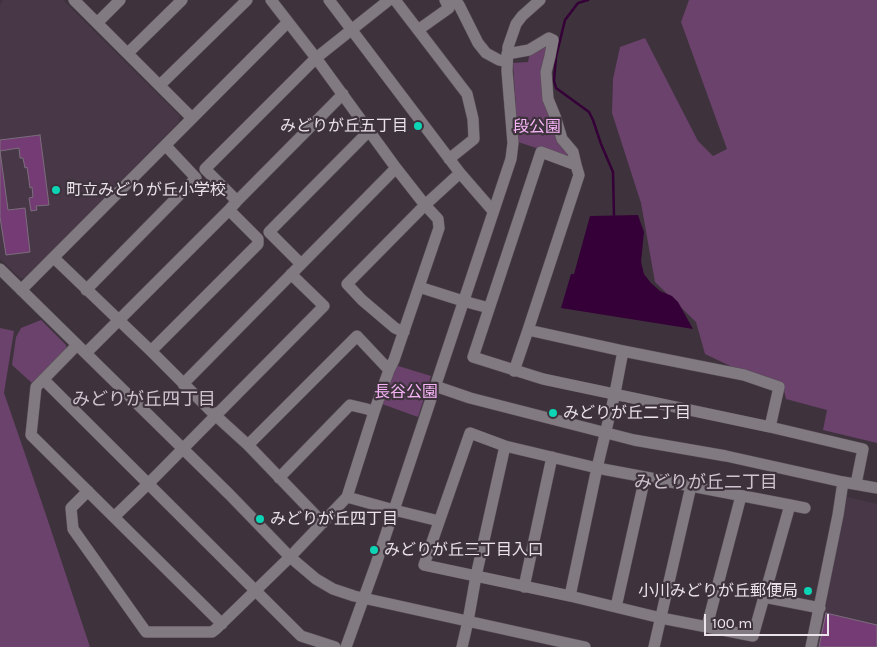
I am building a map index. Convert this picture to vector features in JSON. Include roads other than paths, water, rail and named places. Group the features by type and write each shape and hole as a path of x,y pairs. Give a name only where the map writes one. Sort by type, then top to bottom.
{"street":[{"path":"74,0 192,118"},
{"path":"97,23 120,0"},
{"path":"128,53 182,0"},
{"path":"160,85 247,0"},
{"path":"88,491 71,508 73,529 146,632 212,632 290,557 347,496 374,412 404,332 439,228 438,219 396,168 316,58 270,0"},
{"path":"329,0 460,173 493,211"},
{"path":"237,201 205,169 316,58 389,0"},
{"path":"394,0 467,94 473,119 474,139 450,159"},
{"path":"418,30 449,8 445,0"},
{"path":"455,0 478,43 486,53 499,60 529,50 550,38 553,40 546,72 548,99 562,140 573,152 579,175 514,371"},
{"path":"346,647 511,160 513,143 507,58 516,24 540,0"},
{"path":"22,290 288,22"},
{"path":"86,353 343,94"},
{"path":"301,264 269,232 369,131"},
{"path":"86,290 196,178 166,146"},
{"path":"576,165 541,152 473,357 543,379 864,449 856,484"},
{"path":"183,384 396,168"},
{"path":"404,332 395,328 362,300 347,284 425,205 460,173"},
{"path":"151,351 258,244 258,239 229,210"},
{"path":"54,258 248,445 323,523"},
{"path":"0,269 290,557 316,579 333,588 364,598 585,647"},
{"path":"114,517 324,306 292,274"},
{"path":"419,287 489,308"},
{"path":"528,330 744,376 778,387 770,427"},
{"path":"248,445 356,336 389,370"},
{"path":"77,346 36,387 31,435 222,624"},
{"path":"570,596 623,351"},
{"path":"44,380 301,636 335,647"},
{"path":"435,386 470,398 634,440 726,456 877,488"},
{"path":"279,478 350,406 374,412"},
{"path":"790,505 753,636 661,618 570,596 424,565 470,433 505,446 597,468 646,477 741,496 790,505 805,508"},
{"path":"462,647 505,446"},
{"path":"524,587 552,457"},
{"path":"616,607 646,477"},
{"path":"811,647 843,482"},
{"path":"654,647 691,486"},
{"path":"347,496 439,521"},
{"path":"707,626 741,496"},
{"path":"764,597 820,608"}],"waterway":[{"path":"588,0 578,3 565,20 556,57 554,81 556,88 589,112 593,120 613,172 614,216"}],"place":[{"name":"みどりが丘五丁目","path":"418,126"},
{"name":"町立みどりが丘小学校","path":"56,190"},
{"name":"みどりが丘二丁目","path":"553,413"},
{"name":"みどりが丘四丁目","path":"260,519"},
{"name":"みどりが丘三丁目入口","path":"374,550"},
{"name":"小川みどりが丘郵便局","path":"808,591"}],"district":[{"name":"みどりが丘四丁目","path":"144,400"},
{"name":"みどりが丘二丁目","path":"706,483"}],"park label":[{"name":"段公園","path":"537,127"},
{"name":"長谷公園","path":"406,392"}]}
